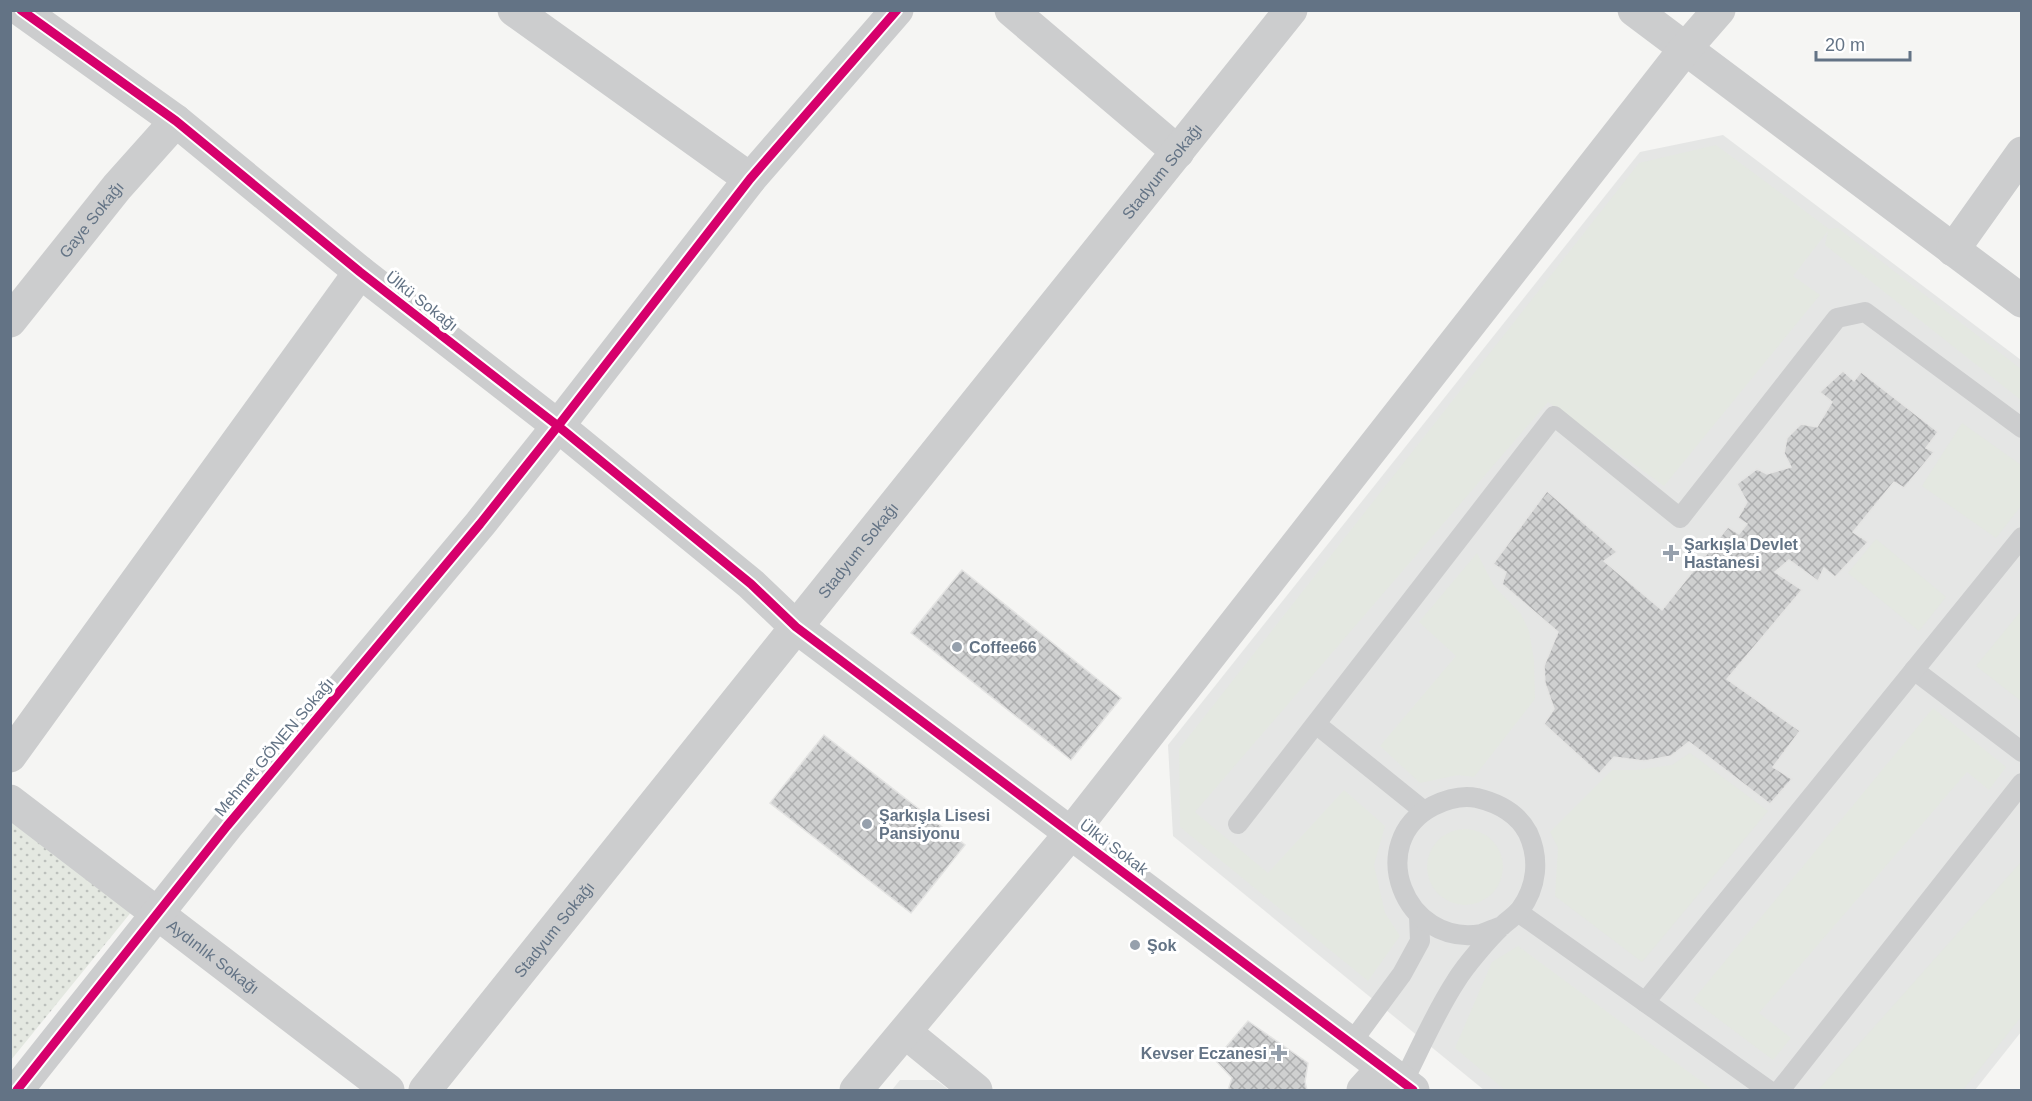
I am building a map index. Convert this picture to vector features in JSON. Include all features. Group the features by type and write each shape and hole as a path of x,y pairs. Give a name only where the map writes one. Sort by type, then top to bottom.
{"street":[{"name":"Ülkü Sokağı","path":"21,10 176,121 360,272 558,426 751,584 796,627"},
{"path":"514,10 750,179"},
{"name":"Mehmet GÖNEN Sokağı","path":"17,1090 227,826 480,524 750,179 897,10"},
{"path":"1011,10 1178,152"},
{"name":"Stadyum Sokağı","path":"425,1090 1291,10"},
{"path":"1634,10 2022,301"},
{"path":"856,1090 1071,833 1685,49 1719,10"},
{"name":"Gaye Sokağı","path":"10,321 117,187 176,121"},
{"path":"1953,250 2022,153"},
{"path":"10,756 360,272"},
{"name":"Ülkü Sokak","path":"796,627 1351,1043 1390,1083"},
{"name":"Aydınlık Sokağı","path":"10,801 388,1090"},
{"path":"905,1032 976,1090"}],"lane":[{"path":"1238,824 1554,416 1680,518 1837,318 1865,312 2022,428"},
{"path":"1645,1002 2022,537"},
{"path":"1914,670 2022,752"},
{"path":"1316,724 1424,811"},
{"path":"1780,1090 2022,783"},
{"path":"1390,1083 1456,980 1502,926 1518,912 1530,894 1536,873 1535,852 1527,831 1513,815 1493,802 1469,797 1446,800 1424,811 1408,828 1399,850 1398,875 1405,897 1419,916 1439,930 1460,935 1482,934 1502,926"},
{"path":"1518,912 1768,1090"},
{"path":"1351,1043 1402,974 1420,941 1419,916"}],"shaded area":[{"name":"Şarkışla Devlet Hastanesi","path":"1723,135 2021,360 2021,1032 1975,1090 1484,1090 1173,836 1168,745 1640,152"},
{"path":"1716,145 1829,229 1838,228 2021,369 2021,400 1825,245 1828,231 1793,276 1820,295 1664,486 1548,402 1195,812 1268,873 1344,790 1385,826 1374,865 1385,913 1400,936 1368,981 1180,827 1179,749 1639,163"},
{"path":"1962,423 2021,465 2021,506 1996,538 1922,486"},
{"path":"1876,539 1946,597 1919,631 1848,573"},
{"path":"1477,553 1494,586 1521,614 1529,631 1534,660 1535,699 1474,777 1458,775 1420,783 1380,746 1456,656 1419,622"},
{"path":"2021,611 2021,701 1976,666"},
{"path":"1933,708 2006,767 1989,790 1967,772 1759,1013 1791,1038 1773,1060 1693,1000"},
{"path":"1690,753 1768,811 1642,962 1555,896 1558,848 1550,832 1612,770 1635,770 1672,765"},
{"path":"11,801 141,900 11,1060"},
{"path":"1465,829 1480,832 1492,840 1500,852 1503,867 1500,882 1492,894 1480,902 1465,905 1450,902 1438,894 1430,882 1427,867 1430,852 1438,840 1450,832"},
{"path":"2021,862 2021,1017 1963,1090 1818,1090"},
{"path":"1518,946 1713,1090 1505,1090 1455,1048 1492,962"},
{"path":"900,1080 936,1080 949,1090 892,1090"}],"building":[{"name":"Şarkışla Devlet Hastanesi","path":"1843,371 1854,381 1861,372 1938,432 1926,448 1934,452 1904,488 1894,482 1853,532 1868,542 1835,577 1824,568 1818,581 1789,560 1775,572 1802,590 1727,679 1800,731 1773,767 1792,779 1770,804 1689,742 1671,756 1644,761 1614,757 1599,774 1544,724 1554,709 1545,683 1544,666 1558,632 1502,584 1506,572 1493,564 1547,491 1617,552 1604,561 1662,610 1728,527 1739,534 1747,524 1738,518 1747,502 1737,484 1757,469 1767,474 1791,467 1784,453 1787,438 1801,424 1817,427 1832,402 1820,392"},
{"path":"962,570 1121,698 1071,760 911,633"},
{"name":"Şarkışla Lisesi Pansiyonu","path":"824,735 965,845 911,913 770,803"},
{"path":"1248,1021 1308,1063 1305,1082 1307,1090 1228,1090 1232,1078 1215,1060"}],"cycle path":[{"path":"21,10 176,121 360,272 558,426 751,584 796,627 1413,1090"},
{"path":"17,1090 227,826 480,524 750,179 897,10"}],"place":[{"name":"Şarkışla Devlet Hastanesi","path":"1671,553"},
{"name":"Coffee66","path":"957,647"},
{"name":"Şarkışla Lisesi Pansiyonu","path":"867,824"},
{"name":"Şok","path":"1135,945"},
{"name":"Kevser Eczanesi","path":"1279,1053"}]}
